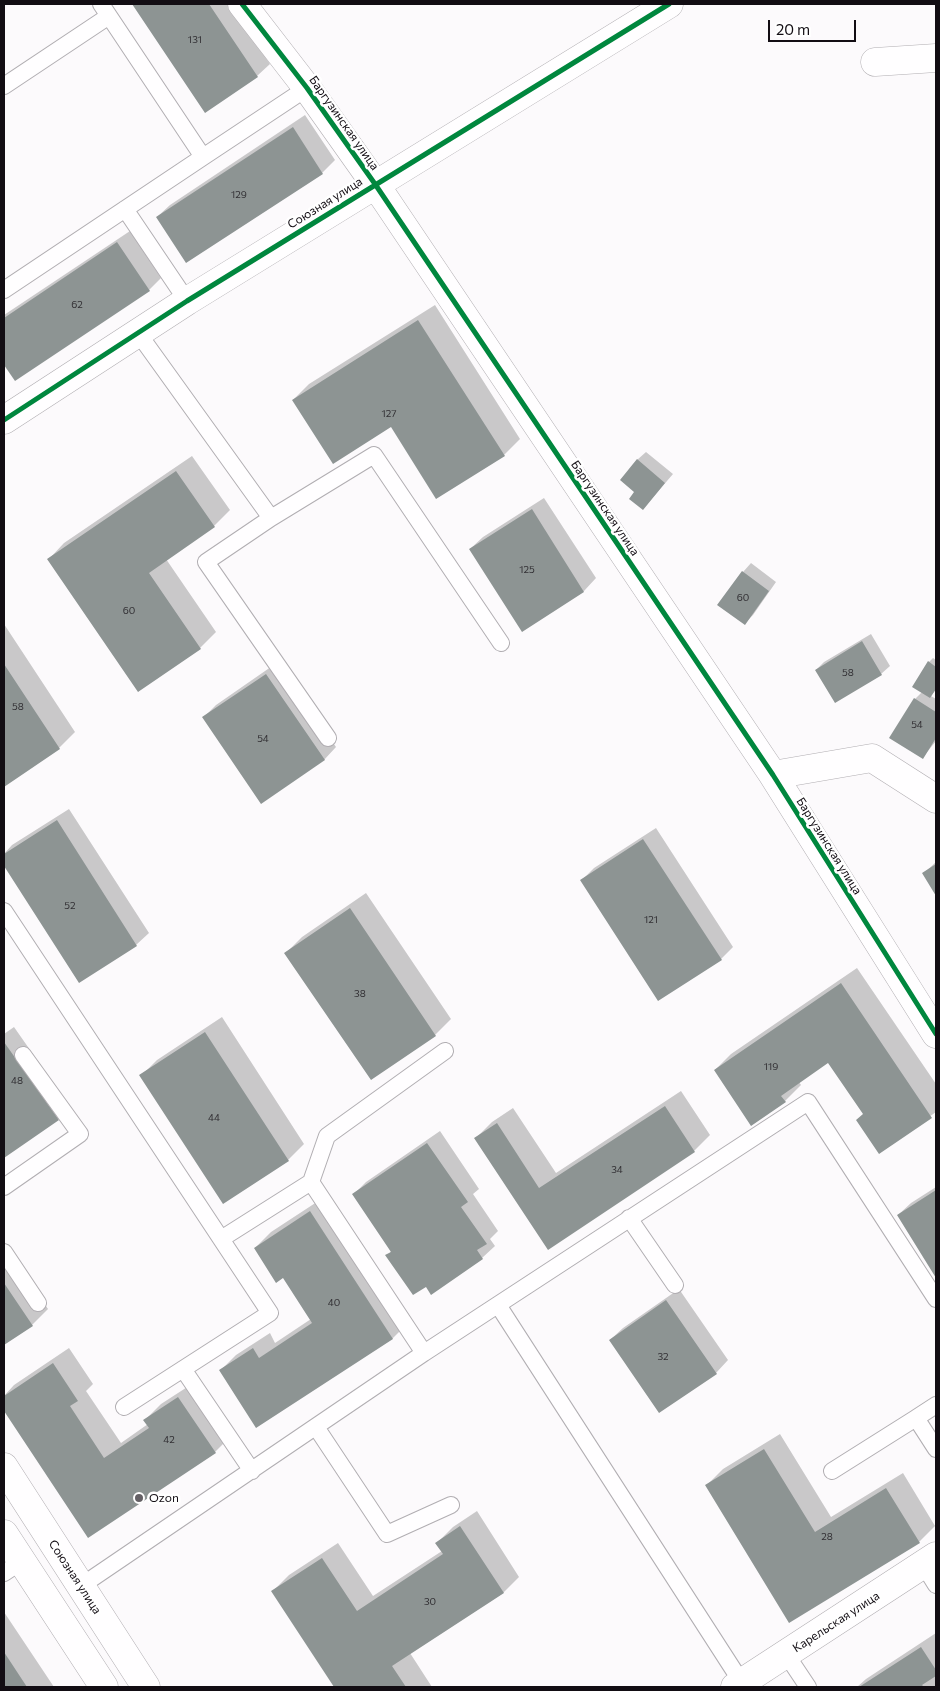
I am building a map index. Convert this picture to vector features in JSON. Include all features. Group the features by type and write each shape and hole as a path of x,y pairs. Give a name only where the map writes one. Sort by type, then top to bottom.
{"street":[{"name":"Баргузинская улица","path":"242,4 307,88 375,184 773,775 936,1034"},
{"name":"Союзная улица","path":"7,411 138,333 375,184 664,7"},
{"path":"875,62 936,58"},
{"path":"773,775 872,758 936,799"},
{"name":"Союзная улица","path":"4,1467 146,1687"},
{"path":"4,1534 13,1567 104,1687"},
{"name":"Карельская улица","path":"738,1685 786,1654 932,1568"}],"lane":[{"path":"4,86 105,10 203,157"},
{"path":"4,290 307,88"},
{"path":"125,209 187,301"},
{"path":"138,333 271,518"},
{"path":"328,738 206,562 271,518 374,455 501,643"},
{"path":"4,911 270,1313 124,1408"},
{"path":"221,1239 311,1182 327,1136 445,1051"},
{"path":"4,1187 80,1134 24,1055"},
{"path":"81,1586 424,1353 808,1102 936,1298"},
{"path":"311,1182 424,1353"},
{"path":"629,1218 675,1285"},
{"path":"4,1252 38,1303"},
{"path":"498,1305 738,1685"},
{"path":"183,1369 252,1471"},
{"path":"832,1470 936,1405"},
{"path":"916,1418 936,1449"},
{"path":"316,1427 387,1534 451,1505"},
{"path":"786,1654 808,1687"}],"building":[{"path":"132,4 209,4 258,77 205,113"},
{"path":"293,127 323,174 186,263 156,217"},
{"path":"117,242 150,291 15,381 4,365 4,318"},
{"path":"418,320 505,456 436,499 391,427 333,464 292,400"},
{"path":"637,459 665,483 643,510 629,499 634,492 620,480"},
{"path":"176,471 215,527 149,573 201,649 138,692 47,559"},
{"path":"532,509 584,592 522,632 469,549"},
{"path":"742,571 769,591 745,625 717,605"},
{"path":"862,641 882,675 835,703 815,670"},
{"path":"928,661 936,667 936,689 930,698 912,687"},
{"path":"4,664 60,749 4,787"},
{"path":"266,674 325,760 261,804 202,717"},
{"path":"914,698 936,712 936,738 923,759 889,738"},
{"path":"57,820 137,946 79,983 4,866 4,854"},
{"path":"643,839 722,960 658,1001 580,880"},
{"path":"936,864 936,896 922,873"},
{"path":"350,908 436,1036 371,1080 284,953"},
{"path":"841,983 932,1118 879,1154 856,1120 863,1114 828,1063 781,1096 786,1102 751,1126 714,1070"},
{"path":"205,1032 289,1161 223,1204 139,1075"},
{"path":"4,1042 59,1120 4,1158"},
{"path":"665,1106 695,1152 548,1250 474,1138 497,1123 539,1188"},
{"path":"427,1143 468,1202 461,1207 487,1244 477,1250 483,1259 431,1295 426,1287 413,1295 385,1255 391,1252 352,1194"},
{"path":"936,1190 936,1278 897,1215"},
{"path":"310,1211 393,1339 256,1428 219,1370 253,1348 259,1358 312,1323 283,1278 276,1283 254,1248"},
{"path":"4,1283 33,1326 4,1345"},
{"path":"666,1300 717,1374 659,1413 609,1340"},
{"path":"53,1363 78,1401 70,1406 104,1458 149,1428 143,1420 178,1397 216,1453 88,1538 4,1411 4,1396"},
{"path":"764,1449 815,1532 886,1488 920,1543 789,1623 705,1485"},
{"path":"460,1526 504,1593 392,1666 406,1687 334,1687 271,1591 322,1558 357,1611 443,1554 435,1543"},
{"path":"921,1647 936,1670 936,1676 922,1685 924,1687 859,1687"},
{"path":"4,1652 27,1687 4,1687"}],"cycle path":[{"path":"242,4 307,88 375,184 773,775 936,1034"},
{"path":"4,420 187,301 669,4"}],"place":[{"name":"Ozon","path":"139,1498"}]}
